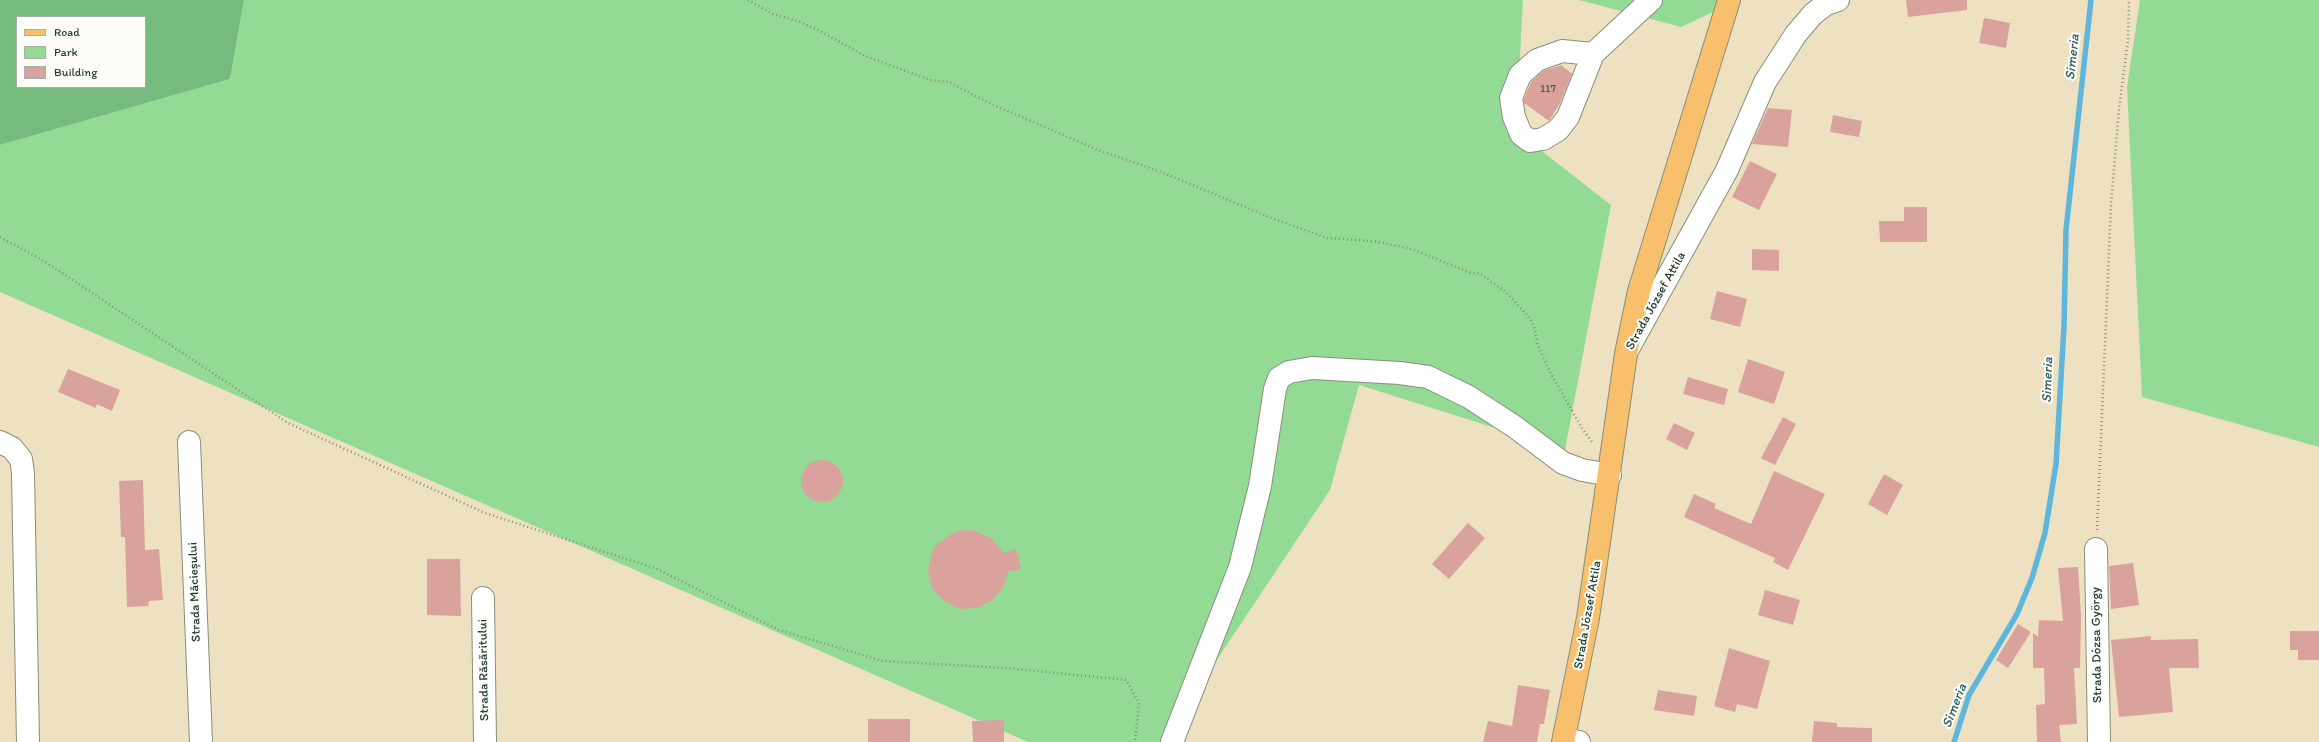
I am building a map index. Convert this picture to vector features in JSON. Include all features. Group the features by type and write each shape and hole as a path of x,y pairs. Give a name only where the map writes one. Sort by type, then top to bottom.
{"main road":[{"path":"1626,354 1649,255 1729,0"},
{"name":"Strada József Attila","path":"1568,741 1610,475 1626,354"}],"street":[{"path":"1593,54 1651,0"},
{"name":"Strada József Attila","path":"1626,354 1650,314 1727,170 1765,82 1796,34 1813,14 1826,4 1838,0"},
{"path":"1172,742 1240,567 1260,486 1275,389 1279,378 1289,372 1312,368 1400,373 1428,377 1469,397 1516,427 1563,462 1582,470 1610,475"},
{"path":"0,442 12,448 21,459 24,473 28,742"},
{"name":"Strada Măcieșului","path":"189,442 201,742"},
{"name":"Strada Dózsa György","path":"2096,549 2099,742"},
{"name":"Strada Răsăritului","path":"483,598 485,742"}],"path":[{"path":"748,0 773,14 800,22 818,30 865,56 930,80 949,82 987,102 1075,140 1159,171 1269,217 1327,238 1372,241 1410,248 1471,273 1479,274 1507,293 1528,316 1534,326 1538,346 1550,372 1583,430 1596,447"},
{"path":"2096,549 2111,204 2119,109 2128,40 2130,0"},
{"path":"0,237 44,261 288,423 485,513 657,569 779,630 883,661 1006,668 1126,680 1139,703 1135,742"}],"green space":[{"path":"0,0 244,0 230,79 0,145"},
{"path":"244,0 1523,0 1516,131 1611,205 1565,450 1359,385 1330,490 1162,742 1028,742 0,292 0,145 230,79"},
{"path":"1579,0 1739,0 1681,27"},
{"path":"2140,0 2319,0 2319,447 2142,397 2127,87"}],"building":[{"path":"1906,0 1967,0 1967,10 1908,17"},
{"path":"1984,18 2010,23 2006,48 1979,43"},
{"path":"1561,65 1572,74 1559,105 1549,121 1524,103 1524,99 1531,82 1543,71"},
{"path":"1768,108 1792,110 1788,147 1752,144"},
{"path":"1833,115 1862,121 1859,137 1830,132"},
{"path":"1750,161 1777,174 1759,210 1732,197"},
{"path":"1904,207 1927,207 1927,242 1880,242 1879,221 1904,221"},
{"path":"1752,249 1779,250 1779,271 1752,270"},
{"path":"1717,291 1747,299 1740,327 1710,319"},
{"path":"1748,359 1785,372 1774,404 1738,392"},
{"path":"68,369 120,390 112,411 97,404 96,408 58,392"},
{"path":"1688,377 1728,389 1724,405 1683,394"},
{"path":"1783,417 1796,424 1775,465 1761,458"},
{"path":"1674,423 1695,433 1687,450 1666,439"},
{"path":"818,460 826,460 834,463 840,469 843,481 840,493 834,499 826,502 818,502 810,499 804,493 801,485 801,477 804,469 810,463"},
{"path":"1774,471 1825,494 1788,570 1773,562 1775,558 1684,517 1694,494 1716,504 1714,508 1751,524"},
{"path":"1884,474 1903,485 1887,515 1868,504"},
{"path":"143,480 145,550 159,549 163,600 149,601 148,606 127,607 125,537 121,537 119,481"},
{"path":"1468,523 1485,538 1449,579 1432,564"},
{"path":"963,530 975,531 991,538 1004,553 1016,549 1021,569 1008,572 1004,586 993,600 978,608 960,609 944,601 932,588 928,570 932,553 936,545 951,534"},
{"path":"427,559 460,559 461,616 427,615"},
{"path":"2133,563 2139,605 2111,609 2109,566"},
{"path":"2078,567 2081,616 2080,668 2074,668 2077,724 2059,725 2061,742 2037,742 2036,705 2045,704 2044,668 2033,668 2033,633 2038,637 2039,620 2063,621 2058,568"},
{"path":"1765,590 1800,600 1793,625 1758,615"},
{"path":"2018,624 2031,632 2008,668 1996,660"},
{"path":"2290,631 2319,631 2319,660 2298,660 2298,650 2290,650"},
{"path":"2151,636 2151,640 2198,639 2199,668 2169,668 2173,712 2119,717 2111,640"},
{"path":"1729,648 1770,661 1757,709 1737,704 1735,712 1714,706"},
{"path":"1518,685 1550,690 1544,724 1540,724 1537,742 1483,742 1488,721 1512,726"},
{"path":"1658,690 1697,696 1694,716 1654,710"},
{"path":"868,719 910,719 910,742 868,742"},
{"path":"1004,720 1004,742 973,742 972,721"},
{"path":"1814,721 1837,723 1837,727 1872,728 1872,742 1812,742"}],"waterway":[{"name":"Simeria","path":"1954,742 1969,695 2017,614 2032,578 2045,533 2056,464 2064,326 2066,230 2091,0"}]}
